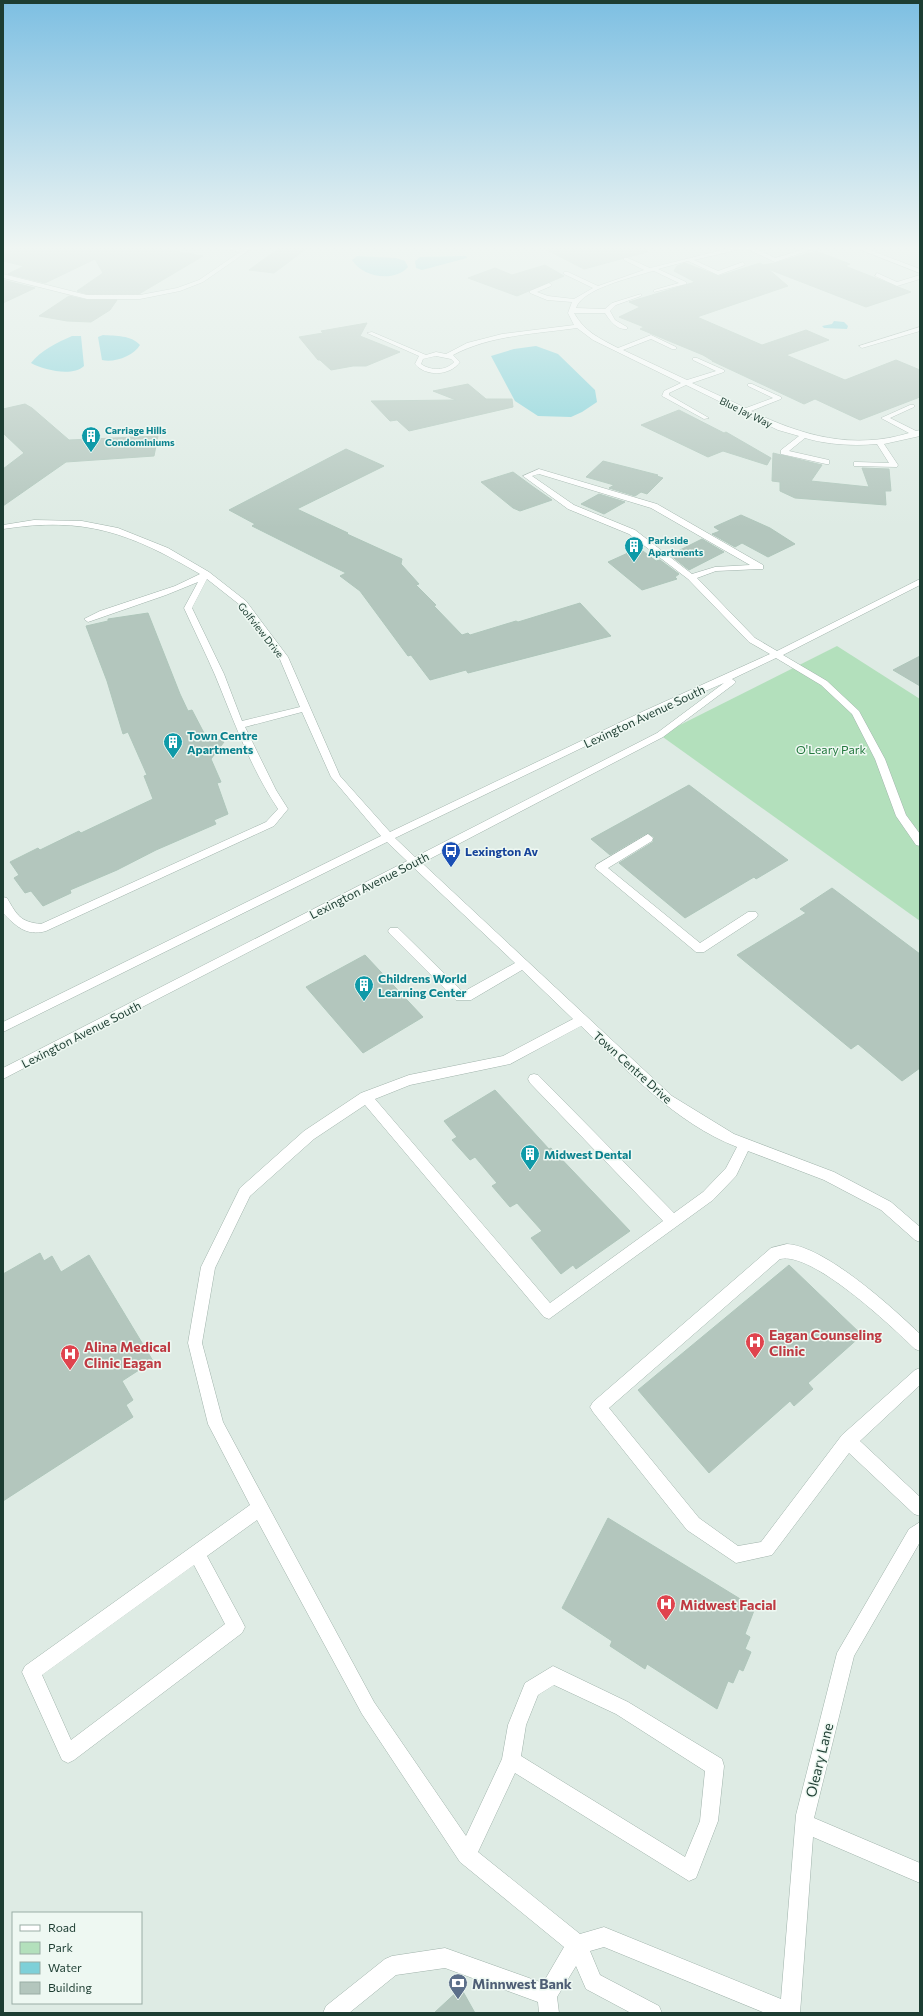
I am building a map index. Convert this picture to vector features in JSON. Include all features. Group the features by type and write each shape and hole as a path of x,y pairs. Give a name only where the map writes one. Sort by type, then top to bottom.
{"street":[{"path":"387,340 424,356"},
{"path":"448,355 469,344 485,340"},
{"name":"Blue Jay Way","path":"597,340 780,428 817,439 859,443 890,441 918,433"},
{"path":"618,350 643,340"},
{"path":"657,340 674,348"},
{"path":"862,346 882,340"},
{"path":"436,354 448,355 456,360 456,365 442,370 429,370 420,366 418,361 424,356 436,354"},
{"path":"695,359 722,371 686,383 666,392 665,396 706,418"},
{"path":"745,411 779,398 750,385"},
{"path":"912,406 884,418 918,433"},
{"path":"804,435 784,452 826,462"},
{"path":"856,464 894,464 879,441"},
{"path":"691,577 716,569 760,567 654,506 539,471 527,476 572,507 632,532 691,577 752,640 824,683 856,713 880,759 901,816 920,842"},
{"name":"Golfview Drive","path":"3,527 34,522 82,523 115,530 165,550 206,574 243,603 283,657 336,777 388,837"},
{"path":"88,619 163,594 188,584 206,574"},
{"path":"3,901 6,909 22,926 42,928 270,824 283,809 271,791 239,725 219,674 188,608 206,574"},
{"name":"Lexington Avenue South","path":"3,1027 388,837 647,713 746,670 920,582"},
{"name":"Lexington Avenue South","path":"3,1074 660,735 746,670"},
{"path":"239,725 306,708"},
{"name":"Town Centre Drive","path":"388,837 667,1100 729,1138 829,1176 886,1206 920,1236"},
{"path":"648,838 600,868 700,949 752,915"},
{"path":"394,932 460,997 467,997 522,964"},
{"path":"582,1020 506,1060 409,1080 366,1097 309,1135 245,1192 208,1267 195,1343 216,1424 260,1508 368,1708 467,1855 577,1945 593,1982 652,2013"},
{"path":"534,1079 673,1221"},
{"path":"366,1097 549,1312 708,1196 730,1172 745,1144"},
{"path":"920,1344 904,1326 825,1265 792,1250 776,1253 598,1407 693,1524 736,1555 766,1550 848,1441 920,1375"},
{"path":"848,1441 920,1508"},
{"path":"197,1553 236,1627 68,1754 31,1672 197,1553 260,1508"},
{"name":"Oleary Lane","path":"790,2013 805,1815 846,1653 915,1535 920,1530"},
{"path":"467,1855 511,1760 517,1725 532,1689 553,1675 622,1708 716,1766 709,1821 689,1871 511,1760"},
{"path":"805,1824 920,1873"},
{"path":"334,2013 392,1966 444,1958 548,2004 577,1945 604,1937 790,2013"}],"green space":[{"name":"O'Leary Park","path":"837,646 920,699 920,921 660,735"}],"water":[{"path":"63,340 81,340 84,366 79,369 65,372 50,370 31,363 44,351"},
{"path":"99,340 133,340 140,345 137,349 123,358 107,361 102,360"},
{"path":"536,346 558,354 595,390 597,402 571,417 538,416 515,401 491,356 514,349"}],"building":[{"path":"302,340 370,340 400,352 366,366 353,366 331,370 320,360 318,360"},
{"path":"667,340 751,340 762,345 776,340 829,340 786,355 845,380 896,360 920,370 920,397 860,420 815,399 804,404 712,361 703,355"},
{"path":"468,384 486,399 512,399 513,407 409,431 397,420 390,421 371,401 456,400 433,391"},
{"name":"Carriage Hills Condominiums","path":"25,404 32,408 69,440 158,436 154,456 66,462 3,506 3,469 24,453 3,433 3,409"},
{"path":"679,410 724,433 726,432 771,458 767,465 723,451 708,457 641,425"},
{"path":"346,449 384,466 297,509 402,559 401,564 419,584 416,585 462,635 468,633 470,635 516,621 518,622 580,603 611,636 468,673 466,670 430,680 411,655 408,656 360,591 340,576 346,573 252,526 255,524 229,510"},
{"path":"773,453 822,465 811,481 869,487 862,468 889,469 891,491 885,491 886,505 795,498 780,491 780,482 772,481"},
{"name":"Parkside Apartments","path":"603,461 658,475 657,476 663,478 647,494 641,492 635,496 609,488 614,485 586,477"},
{"path":"513,472 552,500 520,511 513,508 481,482"},
{"path":"599,494 625,502 604,514 581,504"},
{"name":"Parkside Apartments","path":"741,515 770,528 795,544 768,557 742,543 735,547 712,534 720,531 714,527"},
{"path":"702,539 724,552 689,570 670,555"},
{"name":"Parkside Apartments","path":"639,548 656,561 660,560 679,574 675,577 677,579 642,590 608,562"},
{"name":"Town Centre Apartments","path":"148,613 188,711 192,710 204,733 224,742 211,759 221,782 217,783 228,814 214,820 216,824 70,890 71,893 43,906 31,891 25,893 14,878 19,875 10,862 38,848 40,850 79,831 81,833 153,799 144,776 147,775 128,732 123,734 107,681 86,626 108,621 108,619"},
{"path":"920,656 920,686 893,670"},
{"path":"689,785 788,860 756,879 754,877 685,918 619,863 653,842 654,837 647,833 610,855 591,839"},
{"path":"832,888 920,954 920,1068 902,1081 858,1044 851,1049 737,955 806,913 800,909"},
{"name":"Childrens World Learning Center","path":"365,955 423,1017 363,1053 306,987"},
{"name":"Midwest Dental","path":"495,1090 549,1149 551,1148 630,1231 576,1269 573,1265 561,1274 531,1238 542,1231 517,1203 510,1207 492,1186 497,1183 475,1157 470,1160 452,1140 457,1137 444,1121"},
{"name":"Alina Medical Clinic Eagan","path":"40,1253 44,1261 52,1256 61,1272 89,1255 153,1361 122,1381 133,1400 126,1405 133,1417 3,1501 3,1274"},
{"name":"Eagan Counseling Clinic","path":"789,1265 862,1335 808,1383 813,1389 794,1406 790,1401 709,1473 638,1390"},
{"name":"Midwest Facial","path":"608,1518 755,1608 745,1634 750,1637 745,1649 751,1652 743,1671 739,1669 733,1683 728,1681 717,1709 647,1664 645,1669 610,1646 612,1641 562,1608"},
{"name":"Minnwest Bank","path":"461,1988 475,2013 434,2013"}],"place":[{"name":"Carriage Hills Condominiums","path":"91,453"},
{"name":"Parkside Apartments","path":"634,563"},
{"name":"Town Centre Apartments","path":"173,759"},
{"name":"Lexington Av","path":"451,868"},
{"name":"Childrens World Learning Center","path":"364,1002"},
{"name":"Midwest Dental","path":"530,1171"},
{"name":"Eagan Counseling Clinic","path":"755,1359"},
{"name":"Alina Medical Clinic Eagan","path":"70,1371"},
{"name":"Midwest Facial","path":"666,1621"},
{"name":"Minnwest Bank","path":"458,2000"}]}
